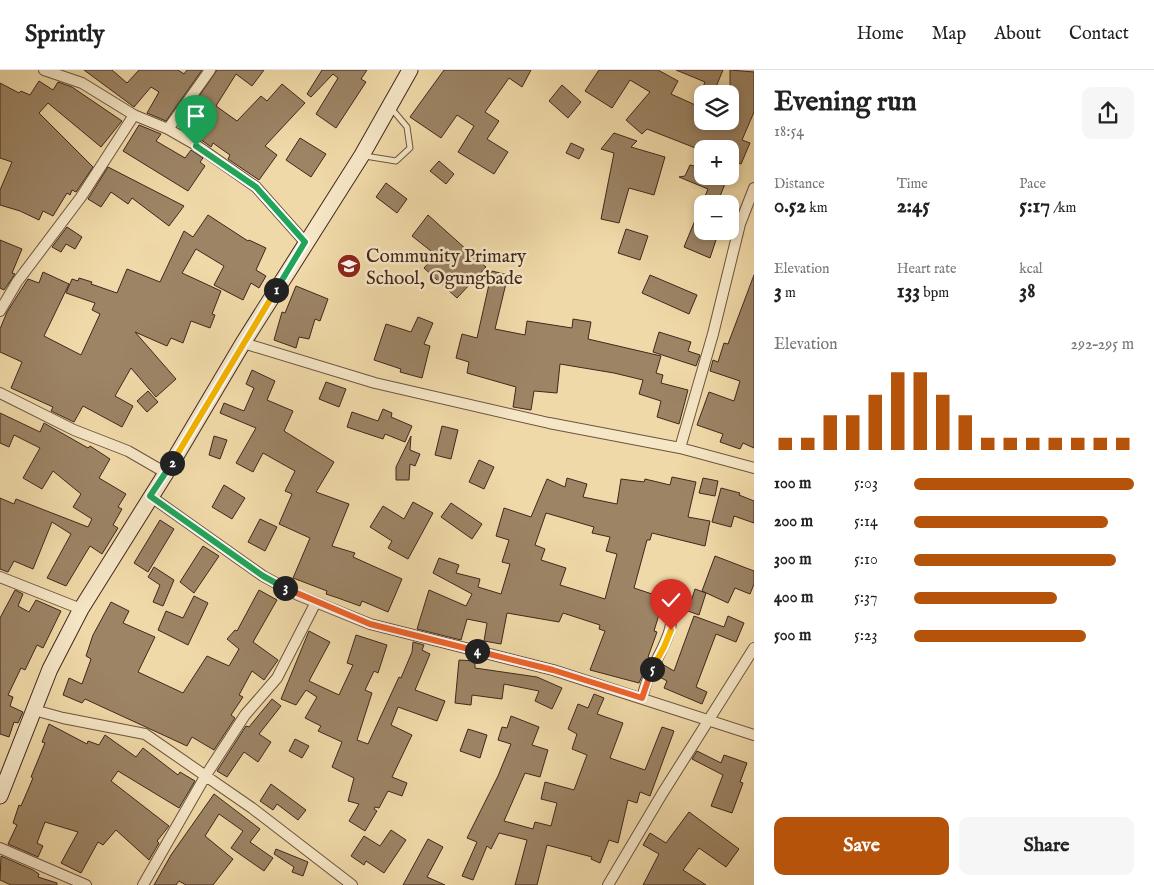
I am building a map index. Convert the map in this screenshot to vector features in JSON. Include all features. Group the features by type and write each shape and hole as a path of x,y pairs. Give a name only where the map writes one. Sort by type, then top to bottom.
{"street":[{"path":"44,70 82,83 134,115 168,128 256,187 305,242"},
{"path":"168,128 210,70"},
{"path":"0,796 50,669 81,609 166,472 243,342 362,155 410,70"},
{"path":"0,311 17,282 81,197 134,115"},
{"path":"680,448 713,334 740,224 754,188"},
{"path":"243,342 375,383 549,423 680,448 754,468"},
{"path":"0,393 74,430 128,451 166,472"},
{"path":"150,496 263,576 316,602 370,624 553,670 754,735"},
{"path":"0,577 81,609"},
{"path":"642,698 653,667 671,630 673,616 670,587"},
{"path":"143,885 206,775 244,715 277,678 316,602"},
{"path":"608,885 754,648"},
{"path":"34,710 63,718 145,734 206,775 352,885"},
{"path":"0,848 86,885"}],"lane":[{"path":"362,155 396,161 410,148 407,127 390,106"}],"building":[{"path":"84,70 112,70 127,83 139,70 178,70 184,74 187,70 202,70 166,121 147,113 159,92 151,87 134,107"},
{"path":"217,70 264,70 252,86 236,74 216,106 237,121 261,96 267,101 282,84 305,103 265,146 277,155 259,180 228,159 230,155 213,143 211,147 180,124"},
{"path":"322,70 367,70 361,79 366,82 336,128 316,114 338,78 333,74 311,97 307,94"},
{"path":"444,70 531,70 522,87 509,78 485,112 499,121 487,139 508,152 494,174 458,152 474,126 457,115 441,138 410,117"},
{"path":"599,70 658,70 678,81 671,94 694,104 694,130 739,130 739,85 730,85 730,70 754,72 754,112 742,140 750,143 741,164 739,163 739,140 694,140 694,147 647,129 642,134 626,120 650,92 630,80 612,108 585,91"},
{"path":"676,70 723,70 717,85 704,85 705,82"},
{"path":"39,81 53,90 58,82 72,87 122,121 101,147 48,103 39,113 93,167 76,192 72,190 70,195 67,193 53,216 43,211 39,220 20,211 0,205 0,190 12,162 0,158 0,83 19,93 21,91 30,95"},
{"path":"562,85 581,102 568,118 549,101"},
{"path":"139,125 161,134 156,141 185,158 191,150 203,158 200,162 205,166 188,191 123,151"},
{"path":"614,133 637,141 631,147 665,157 654,195 629,188 619,223 601,219 614,153 601,149"},
{"path":"300,138 326,154 311,177 286,160"},
{"path":"571,143 584,149 579,159 566,153"},
{"path":"439,161 454,174 446,184 430,171"},
{"path":"690,165 694,166 694,183 679,177 685,176"},
{"path":"108,167 184,206 169,226 132,198 128,204 111,192 101,207 88,199"},
{"path":"386,183 407,199 397,213 376,197"},
{"path":"698,185 724,185 721,195 706,195 708,189"},
{"path":"208,215 248,241 266,248 256,270 266,276 259,288 251,283 243,300 214,285 224,266 196,249 182,273 221,291 212,314 215,315 210,328 191,321 183,343 171,338 167,346 135,332 176,379 156,397 131,368 115,396 133,406 122,427 83,406 74,422 51,411 53,407 11,388 22,362 0,352 0,329 7,312 28,279 39,283 43,272 69,284 44,336 81,355 100,314 92,310 95,303 66,293 72,279 78,281 79,278 92,282 91,284 117,293 127,269 160,282 184,231 193,237"},
{"path":"428,215 486,267 457,298 424,268 436,255 412,236"},
{"path":"694,223 694,240 716,240 710,258 684,247"},
{"path":"67,227 82,237 75,249 66,244 61,252 52,247"},
{"path":"626,229 648,236 640,260 618,253"},
{"path":"0,240 22,249 12,273 15,274 4,290 0,288"},
{"path":"492,271 508,275 495,329 525,335 527,321 572,328 573,319 591,322 588,339 661,356 656,373 663,375 661,383 688,390 679,424 657,417 661,401 639,394 643,380 614,373 560,364 557,393 534,391 531,410 513,407 516,387 467,373 469,362 456,358 462,334 477,338"},
{"path":"650,275 697,295 689,314 642,293"},
{"path":"754,275 754,448 743,443 740,449 720,442 723,434 697,425 709,392 734,401 740,381 710,371 713,360 718,362 724,343 728,344"},
{"path":"296,286 328,299 320,321 315,319 309,339 299,337 296,348 274,340 282,312 285,313"},
{"path":"418,317 433,323 424,344 430,346 422,378 400,372 401,369 374,360 386,324 411,332"},
{"path":"659,332 691,342 688,351 700,355 696,366 653,352"},
{"path":"252,370 275,381 267,400 293,411 284,431 334,462 316,492 349,504 332,546 355,553 353,557 402,579 388,612 362,601 360,606 326,594 327,591 293,578 310,538 279,524 292,494 285,491 295,471 263,453 253,472 236,463 256,428 220,413 224,403 244,411 254,388 246,384"},
{"path":"326,382 346,389 339,407 319,399"},
{"path":"148,391 158,402 147,412 137,401"},
{"path":"383,409 392,413 391,417 412,426 405,442 385,434 383,439 347,427 352,412 378,421"},
{"path":"0,413 40,432 44,423 88,448 90,446 110,459 99,478 126,494 118,507 122,509 113,525 118,528 102,554 90,546 66,586 47,578 71,534 52,522 33,569 14,561 8,572 0,569 0,498 14,504 16,499 88,527 92,519 73,507 81,494 53,471 42,489 23,478 40,448 14,435 9,447 0,443"},
{"path":"442,426 458,430 451,459 435,455"},
{"path":"214,436 227,440 220,459 209,455"},
{"path":"411,436 410,450 420,454 415,466 410,464 409,480 396,480 396,467"},
{"path":"479,460 494,467 484,489 469,482"},
{"path":"672,477 696,482 688,517 710,521 705,546 652,533 650,540 647,540 634,588 664,598 654,631 657,632 648,657 650,658 639,683 590,670 605,631 599,629 600,625 563,613 559,622 507,613 501,644 484,641 487,623 467,619 461,640 417,629 429,590 466,606 472,594 433,573 439,558 459,565 456,573 480,579 478,587 501,594 510,564 502,562 509,540 496,536 504,508 531,517 547,479 565,487 567,478 587,484 583,497 617,504 621,479 644,482 645,479 670,485","holes":["546,513 594,527 592,533 610,537 606,551 617,554 605,599 560,585 566,568 541,560 545,549 535,545"]},
{"path":"703,478 718,481 715,496 699,493"},
{"path":"224,485 245,498 232,519 212,507"},
{"path":"721,488 740,493 739,495 754,501 754,523 734,516 731,527 712,522"},
{"path":"413,502 433,513 408,559 388,548 392,541 370,527 383,506 404,519"},
{"path":"451,503 482,524 472,539 441,517"},
{"path":"260,519 277,527 265,551 248,542"},
{"path":"160,520 174,529 148,572 134,563"},
{"path":"203,546 219,556 194,593 180,582"},
{"path":"715,556 754,571 754,584 750,594 735,588 728,603 702,591"},
{"path":"154,567 174,580 163,606 153,602 160,585 148,577"},
{"path":"695,589 706,593 699,615 688,611"},
{"path":"15,590 23,594 18,606 29,612 36,600 61,611 43,648 37,645 25,670 21,668 8,695 13,697 10,706 23,712 18,723 14,722 9,737 0,734 0,618"},
{"path":"259,590 277,600 253,642 278,660 264,680 252,671 239,695 243,697 231,715 235,718 214,750 192,737 187,746 85,699 82,703 63,695 69,678 82,684 91,659 86,656 93,635 111,602 129,611 123,623 155,637 138,672 183,693 207,656 229,666 239,649 227,639 235,630 237,631"},
{"path":"194,596 208,603 188,645 158,630 166,611 183,618"},
{"path":"694,616 724,627 728,616 744,623 736,642 716,634 696,687 707,692 702,704 664,688 667,681 656,675 662,664 674,671"},
{"path":"309,631 330,642 309,681 339,695 353,665 347,663 356,635 387,645 378,673 374,671 365,690 372,693 357,740 368,744 399,677 401,678 412,652 413,642 424,645 422,650 430,654 415,690 445,701 437,721 398,707 391,725 412,735 392,777 407,783 402,796 388,791 379,808 375,807 374,809 377,811 365,831 349,821 359,804 348,801 354,778 332,767 342,742 318,731 321,726 305,718 317,697 306,690 296,705 281,699"},
{"path":"459,660 475,661 475,668 537,677 562,688 552,709 535,701 539,691 504,684 502,699 472,695 471,705 455,703"},
{"path":"594,694 604,698 597,714 623,723 610,758 645,770 662,727 674,731 650,796 640,792 637,803 628,800 618,843 609,840 600,863 591,859 592,857 547,845 537,885 515,885 527,840 499,833 491,849 487,846 473,880 462,876 477,842 467,838 498,776 511,744 498,740 502,727 507,728 511,716 539,727 532,745 548,750 540,777 525,773 504,821 533,829 535,822 551,826 557,803 541,799 545,782 574,790 587,755 572,749 577,734 568,729 578,704 588,708"},
{"path":"272,699 281,706 259,734 271,742 258,762 244,752 227,777 217,771 246,726 249,727"},
{"path":"49,724 87,744 88,741 99,745 105,735 136,757 143,748 178,775 180,772 195,781 179,808 118,771 111,781 169,826 157,841 159,843 149,860 116,830 103,845 98,842 81,873 61,863 78,832 45,822 37,843 43,846 38,857 8,844 17,825 13,823 19,805 21,806 33,778 31,777 45,743 42,742"},
{"path":"468,729 487,735 480,758 460,751"},
{"path":"295,739 309,746 302,758 289,751"},
{"path":"697,751 721,763 724,755 747,763 740,782 743,783 732,813 711,806 723,775 692,759"},
{"path":"271,784 306,810 298,820 277,804 273,810 260,801"},
{"path":"214,794 260,829 250,842 273,858 264,871 231,848 243,831 219,814 205,836 233,859 213,885 186,885 179,881 176,885 154,885 171,855"},
{"path":"689,812 739,849 726,867 699,848 683,870 706,885 643,885 659,854 643,845 650,833 666,843"},
{"path":"391,830 406,840 384,873 366,861 364,865 351,856 364,836 380,846"},
{"path":"428,839 443,847 427,877 445,885 403,885"},
{"path":"276,849 308,862 303,876 292,872 294,867 274,854"},
{"path":"1,856 33,870 39,874 38,877 57,883 57,885 11,885 0,880"}],"place":[{"name":"Community Primary School, Ogungbade","path":"349,266"}],"route":[{"path":"196,146 256,187 305,242 150,496 263,576 298,595 370,624 553,670 642,698 653,667 671,630"}]}
